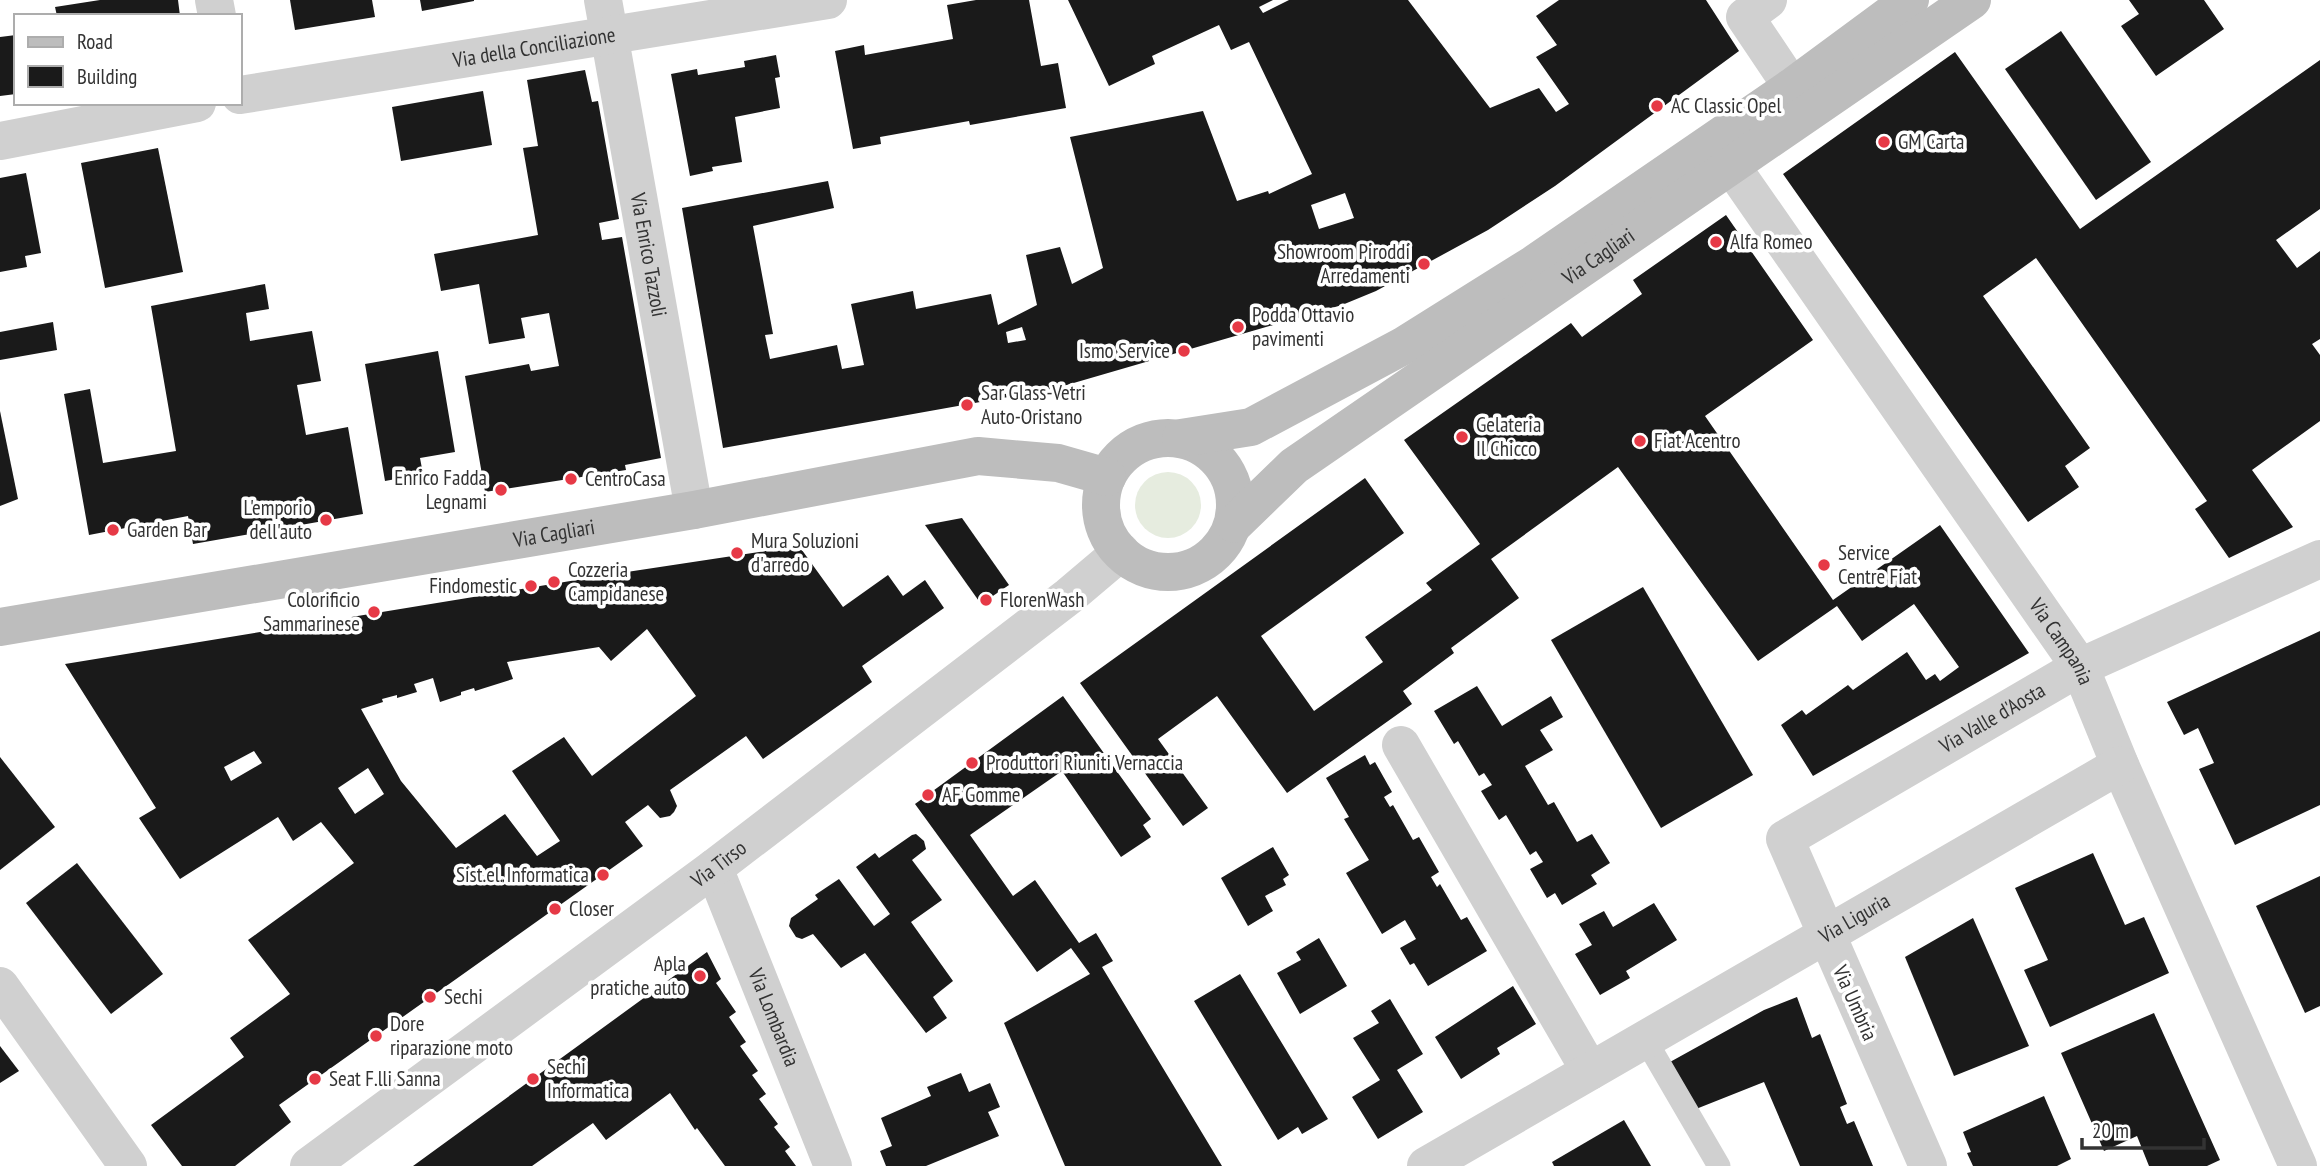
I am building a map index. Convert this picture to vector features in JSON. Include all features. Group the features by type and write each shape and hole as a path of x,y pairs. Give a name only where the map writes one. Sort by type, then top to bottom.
{"main road":[{"name":"Via Cagliari","path":"1181,438 1251,426 1403,346 1534,264 1792,87 1910,0"},
{"name":"Via Cagliari","path":"1234,524 1294,466 1972,0"},
{"path":"1156,438 1181,438 1202,446 1219,460 1231,479 1236,501 1234,524 1226,541 1214,556 1198,566 1180,572 1161,573 1141,568 1112,542 1102,517 1101,497 1107,477 1117,460 1133,447 1156,438"},
{"name":"Via Cagliari","path":"0,627 694,510 978,456 1058,463 1107,477"}],"street":[{"name":"Via della Conciliazione","path":"242,95 606,18 828,0"},
{"path":"1768,0 1745,17 1792,87"},
{"name":"Via Enrico Tazzoli","path":"606,18 694,510"},
{"path":"0,141 187,105"},
{"name":"Via Campania","path":"1732,167 2080,667 2120,765 2298,1166"},
{"name":"Via Tirso","path":"309,1166 715,868 1069,596 1121,552"},
{"name":"Via Valle d'Aosta","path":"1785,839 2080,667 2320,559"},
{"path":"1401,745 1590,1071"},
{"name":"Via Liguria","path":"1426,1166 2120,765"},
{"name":"Via Umbria","path":"1785,839 1928,1166"},
{"name":"Via Lombardia","path":"715,868 833,1166"},
{"path":"0,986 128,1166"}],"lane":[{"path":"1645,1039 1720,1166"}],"shaded area":[{"path":"1168,472 1181,475 1191,482 1198,492 1201,505 1198,518 1191,528 1181,535 1168,538 1155,535 1145,528 1138,518 1135,505 1138,492 1145,482 1155,475"}],"building":[{"path":"100,0 178,0 180,14 57,14 55,7"},
{"path":"290,0 372,0 375,17 295,30"},
{"path":"420,0 474,0 474,1 422,11"},
{"path":"976,0 1029,0 1041,66 1058,63 1066,108 880,137 881,144 853,149 835,51 864,45 865,55 953,39 947,5"},
{"path":"1068,0 1273,0 1259,7 1263,13 1289,0 1408,0 1490,108 1539,88 1556,112 1569,104 1536,57 1557,45 1536,16 1559,0 1706,0 1739,51 1555,186 1488,230 1376,291 1342,305 1053,389 723,448 682,208 828,181 834,208 753,226 773,334 765,335 770,359 837,345 842,369 864,365 851,304 913,291 916,309 991,294 998,325 1037,305 1026,255 1060,247 1072,284 1103,268 1070,137 1203,111 1237,201 1268,191 1269,194 1312,174 1249,42 1231,50 1219,25 1152,56 1155,64 1109,86","holes":["1345,193 1354,218 1319,229 1311,205","1022,327 1026,340 1008,343 1006,332"]},
{"path":"2129,0 2204,0 2224,29 2156,76 2121,26 2139,14"},
{"path":"2061,31 2151,162 2096,200 2005,69"},
{"path":"14,35 14,94 0,96 0,37"},
{"path":"1955,52 2080,229 2320,60 2320,209 2276,240 2297,268 2320,251 2320,339 2312,344 2320,355 2320,421 2252,470 2293,527 2229,558 2195,509 2207,501 2036,258 1983,296 2090,448 2065,466 2079,487 2028,522 1783,174"},
{"path":"776,55 780,77 775,78 780,108 735,117 742,162 712,167 713,171 690,176 671,74 697,69 698,75 745,67 744,61"},
{"path":"585,70 592,102 598,101 619,219 599,223 602,240 622,237 661,458 625,465 626,470 485,492 465,376 529,364 531,371 559,366 549,313 521,318 525,338 489,344 479,284 441,291 434,254 538,235 523,148 538,146 527,80"},
{"path":"483,91 492,145 401,161 392,107"},
{"path":"158,148 183,272 105,288 81,163"},
{"path":"26,173 41,253 25,256 27,267 0,272 0,178"},
{"path":"1726,215 1813,340 1705,416 1833,600 1940,525 2029,653 1813,776 1781,725 1802,710 1806,715 1848,685 1853,690 1907,652 1926,680 1935,674 1940,681 1959,667 1914,604 1862,641 1837,606 1758,661 1618,467 1491,559 1519,598 1451,648 1454,653 1403,691 1412,704 1287,793 1217,696 1158,739 1208,808 1183,826 1080,683 1365,478 1404,533 1261,636 1314,711 1383,662 1365,637 1432,590 1426,583 1480,544 1404,440 1571,323 1582,337 1642,294 1633,280"},
{"path":"265,284 269,309 246,313 250,341 312,331 321,381 297,385 306,435 348,427 363,514 193,544 188,516 89,535 64,394 90,389 103,463 176,451 151,306"},
{"path":"53,322 57,350 0,360 0,332"},
{"path":"438,351 455,452 420,458 423,474 385,481 365,364"},
{"path":"0,411 18,499 0,506"},
{"path":"962,518 1009,585 981,604 925,525"},
{"path":"799,546 843,607 888,575 903,596 925,580 944,608 862,666 872,682 763,759 746,736 670,790 677,806 670,816 660,818 648,805 625,822 643,846 279,1105 291,1122 235,1166 182,1166 151,1125 244,1057 230,1038 290,994 248,940 354,863 321,822 293,841 278,817 180,879 139,818 156,808 65,664","holes":["647,629 696,696 592,776 564,737 512,771 560,841 537,856 505,814 456,848 401,781 361,709 383,702 382,699 417,692 414,684 433,678 440,702 461,695 461,692 474,688 475,691 513,679 507,662 599,647 611,661","254,751 262,763 231,781 224,767","368,768 384,794 355,814 338,788"]},
{"path":"1643,587 1753,775 1661,828 1551,640"},
{"path":"2320,631 2320,805 2235,845 2199,769 2214,763 2198,728 2184,735 2167,702"},
{"path":"1477,686 1502,726 1551,696 1563,717 1540,730 1553,750 1525,766 1548,805 1554,802 1577,842 1592,834 1610,863 1591,875 1597,884 1562,905 1555,893 1547,898 1530,869 1543,862 1536,851 1530,855 1506,815 1499,820 1481,791 1492,785 1484,773 1479,776 1458,741 1454,744 1434,711"},
{"path":"1063,696 1151,819 1143,825 1151,837 1121,857 1062,771 970,835 1013,896 1035,880 1079,943 1096,933 1113,961 1102,967 1222,1166 1065,1166 1004,1023 1090,974 1071,948 1037,972 915,804"},
{"path":"1365,755 1370,765 1375,762 1392,792 1384,797 1390,807 1393,805 1413,840 1419,837 1439,872 1431,877 1437,887 1440,884 1461,920 1467,917 1487,951 1428,986 1414,963 1410,965 1400,948 1416,939 1405,920 1382,934 1346,873 1369,860 1344,819 1349,817 1326,778"},
{"path":"0,757 55,827 0,870"},
{"path":"916,834 924,841 926,849 912,860 942,900 911,922 953,981 933,997 947,1018 926,1033 865,953 841,968 813,934 802,939 796,937 789,926 791,918 818,899 815,895 839,879 874,926 890,914 856,867 875,853 879,858"},
{"path":"1273,847 1289,875 1283,879 1286,885 1265,896 1273,911 1248,926 1221,878"},
{"path":"2093,853 2125,925 2144,917 2169,973 2050,1027 2024,970 2048,960 2015,888"},
{"path":"77,863 163,974 111,1014 26,903"},
{"path":"2320,876 2320,1006 2305,1013 2256,906"},
{"path":"1654,903 1677,940 1626,971 1630,978 1600,995 1575,954 1592,945 1579,924 1604,911 1613,927"},
{"path":"1973,918 2029,1046 1954,1076 1905,957"},
{"path":"1319,938 1347,986 1300,1014 1277,973 1301,960 1296,952"},
{"path":"707,952 721,979 716,983 736,1012 729,1017 746,1042 740,1046 758,1071 752,1075 766,1094 759,1099 778,1124 774,1127 790,1147 785,1151 796,1166 725,1166 697,1128 695,1130 670,1093 606,1140 593,1123 532,1166 413,1166"},
{"path":"1240,974 1328,1119 1302,1134 1298,1127 1278,1140 1194,1001"},
{"path":"1513,986 1536,1024 1497,1048 1500,1054 1461,1079 1435,1037"},
{"path":"1797,997 1812,1038 1820,1034 1847,1104 1840,1107 1847,1124 1854,1121 1873,1166 1800,1166 1764,1082 1696,1109 1670,1062 1764,1010"},
{"path":"1390,999 1423,1054 1397,1070 1423,1112 1378,1139 1352,1097 1380,1080 1353,1038 1379,1023 1371,1011"},
{"path":"2154,1013 2220,1160 2207,1166 2149,1166 2137,1136 2104,1151 2061,1053"},
{"path":"0,1046 19,1071 0,1083"},
{"path":"961,1073 969,1092 990,1083 1000,1107 988,1112 999,1136 926,1166 886,1166 880,1151 892,1146 881,1118 931,1096 927,1087"},
{"path":"2044,1096 2071,1159 2057,1166 1973,1166 1963,1132"},
{"path":"1624,1120 1651,1166 1554,1166 1552,1162"}],"place":[{"name":"AC Classic Opel","path":"1657,106"},
{"name":"GM Carta","path":"1884,142"},
{"name":"Alfa Romeo","path":"1716,242"},
{"name":"Showroom Piroddi Arredamenti","path":"1424,264"},
{"name":"Podda Ottavio pavimenti","path":"1238,327"},
{"name":"Ismo Service","path":"1184,351"},
{"name":"Sar Glass-Vetri Auto-Oristano","path":"967,405"},
{"name":"Gelateria Il Chicco","path":"1462,437"},
{"name":"Fiat Acentro","path":"1640,441"},
{"name":"CentroCasa","path":"571,479"},
{"name":"Enrico Fadda Legnami","path":"501,490"},
{"name":"L'emporio dell'auto","path":"326,520"},
{"name":"Garden Bar","path":"113,530"},
{"name":"Mura Soluzioni d'arredo","path":"737,553"},
{"name":"Service Centre Fiat","path":"1824,565"},
{"name":"Cozzeria Campidanese","path":"554,582"},
{"name":"Findomestic","path":"531,586"},
{"name":"FlorenWash","path":"986,600"},
{"name":"Colorificio Sammarinese","path":"374,612"},
{"name":"Produttori Riuniti Vernaccia","path":"972,763"},
{"name":"AF Gomme","path":"928,795"},
{"name":"Sist.el. Informatica","path":"603,875"},
{"name":"Closer","path":"555,909"},
{"name":"Apla pratiche auto","path":"700,976"},
{"name":"Sechi","path":"430,997"},
{"name":"Dore riparazione moto","path":"376,1036"},
{"name":"Seat F.lli Sanna","path":"315,1079"},
{"name":"Sechi Informatica","path":"533,1079"}]}
